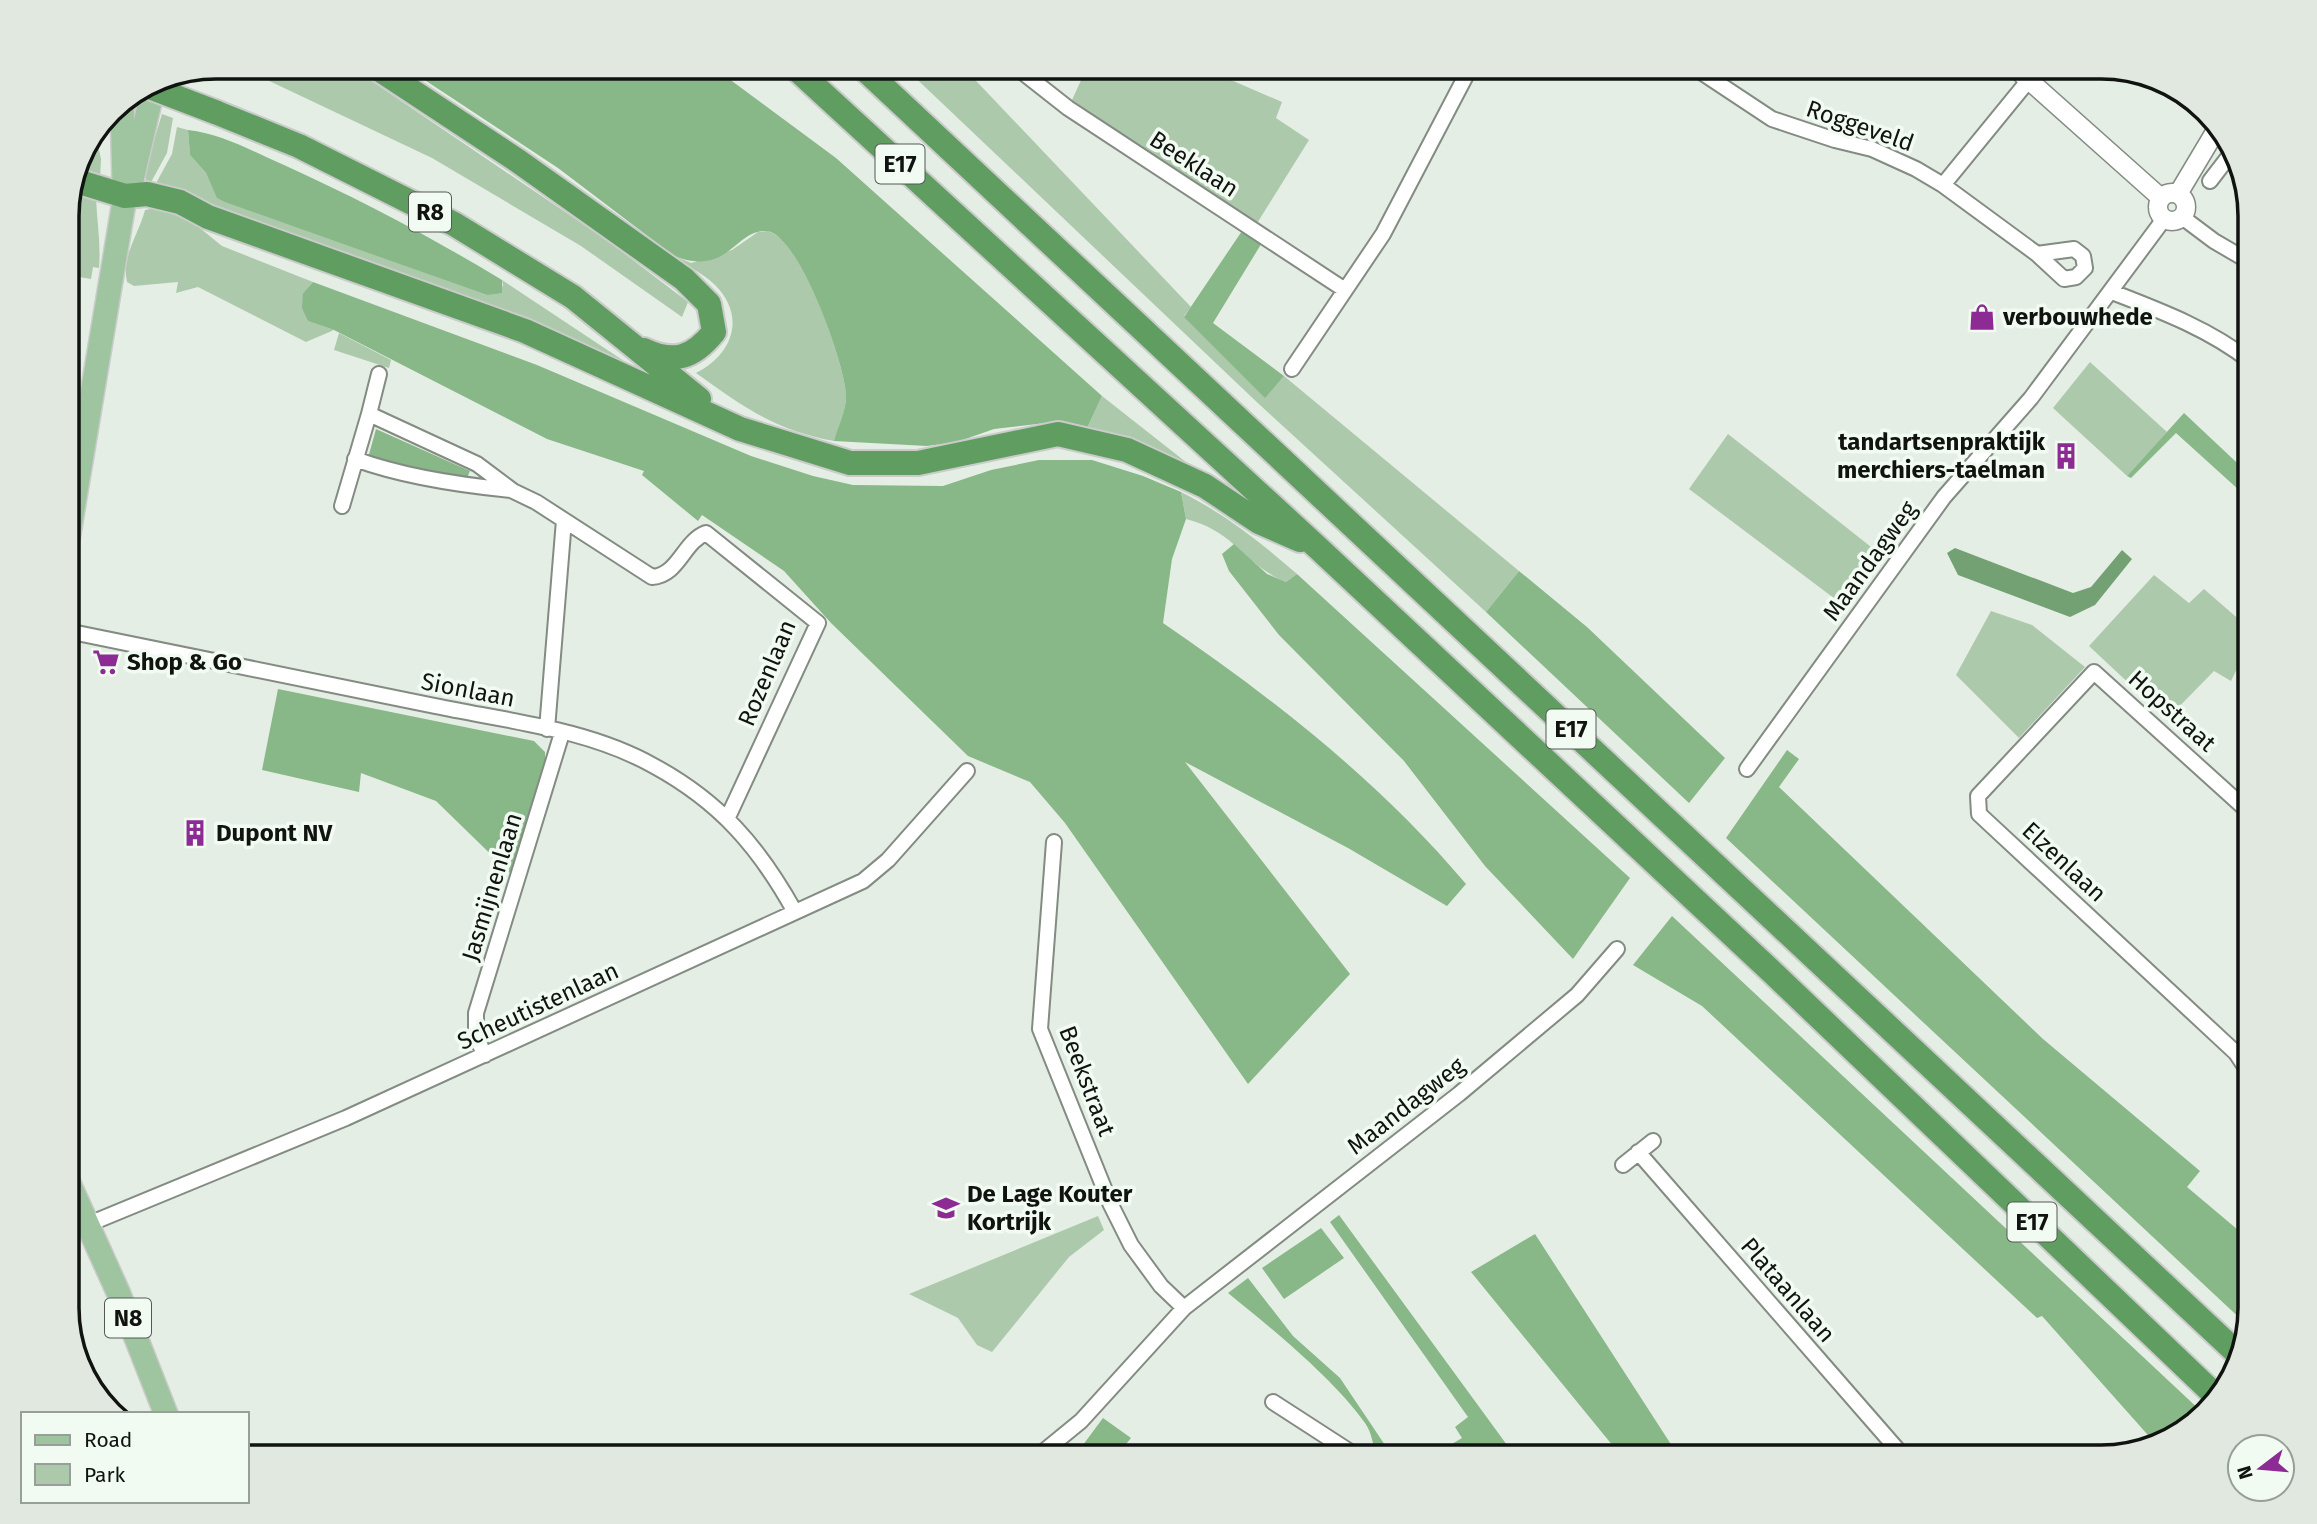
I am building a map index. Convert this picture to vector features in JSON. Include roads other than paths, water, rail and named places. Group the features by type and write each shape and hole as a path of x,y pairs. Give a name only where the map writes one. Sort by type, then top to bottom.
{"highway":[{"path":"394,79 662,263 684,279 709,304 713,332 701,348 687,358 661,358 628,342"},
{"name":"E17","path":"807,79 1317,547 1772,972 2211,1391"},
{"name":"E17","path":"875,79 2232,1349"},
{"name":"R8","path":"160,91 299,146 454,224 573,298 628,342"},
{"path":"83,183 125,196 148,194 180,202 208,217 525,331 740,429 850,463 918,463 1058,434 1127,450 1205,486 1259,522 1317,547"},
{"path":"628,342 740,429"}],"main road":[{"path":"125,196 132,180 152,95"},
{"path":"79,473 125,196 122,116"},
{"name":"N8","path":"79,1204 165,1412"}],"street":[{"name":"Beeklaan","path":"1031,79 1068,108 1345,290"},
{"path":"1292,369 1383,234 1464,79"},
{"name":"Roggeveld","path":"1712,79 1772,119 1901,160 1943,185 2037,254"},
{"path":"1943,185 2028,81 2169,196 2185,204 2173,218"},
{"path":"2212,135 2158,211 2238,255"},
{"path":"2210,181 2226,160"},
{"name":"Maandagweg","path":"1747,769 1944,497 2031,398 2173,218"},
{"path":"2112,292 2173,316 2213,336 2238,354"},
{"path":"342,506 379,374"},
{"name":"Rozenlaan","path":"369,414 477,464 513,491 564,520 652,577 669,572 698,536 706,533 817,623 728,817"},
{"name":"Rozenlaan","path":"355,459 377,467 472,487 513,491"},
{"path":"547,729 564,520"},
{"name":"Sionlaan","path":"79,633 547,729 652,764 728,817 781,888 795,912"},
{"name":"Hopstraat","path":"2094,672 2238,802"},
{"name":"Elzenlaan","path":"2094,672 1978,796 1979,814 2238,1057"},
{"name":"Jasmijnenlaan","path":"485,1055 476,1037 476,1013 562,733"},
{"name":"Scheutistenlaan","path":"79,1228 333,1123 863,881 877,870 967,771"},
{"name":"Beekstraat","path":"1054,842 1040,1029 1110,1203 1131,1245 1161,1286 1184,1308"},
{"name":"Maandagweg","path":"1184,1308 1470,1085 1577,995 1617,949"},
{"path":"1623,1165 1653,1141"},
{"name":"Plataanlaan","path":"1638,1152 1893,1445"},
{"path":"1052,1445 1081,1421 1184,1308"},
{"path":"1273,1402 1338,1445"}],"place":[{"name":"verbouwhede","path":"1982,317"},
{"name":"tandartsenpraktijk merchiers-taelman","path":"2066,456"},
{"name":"Shop & Go","path":"106,662"},
{"name":"Dupont NV","path":"195,833"},
{"name":"De Lage Kouter Kortrijk","path":"946,1208"}]}
